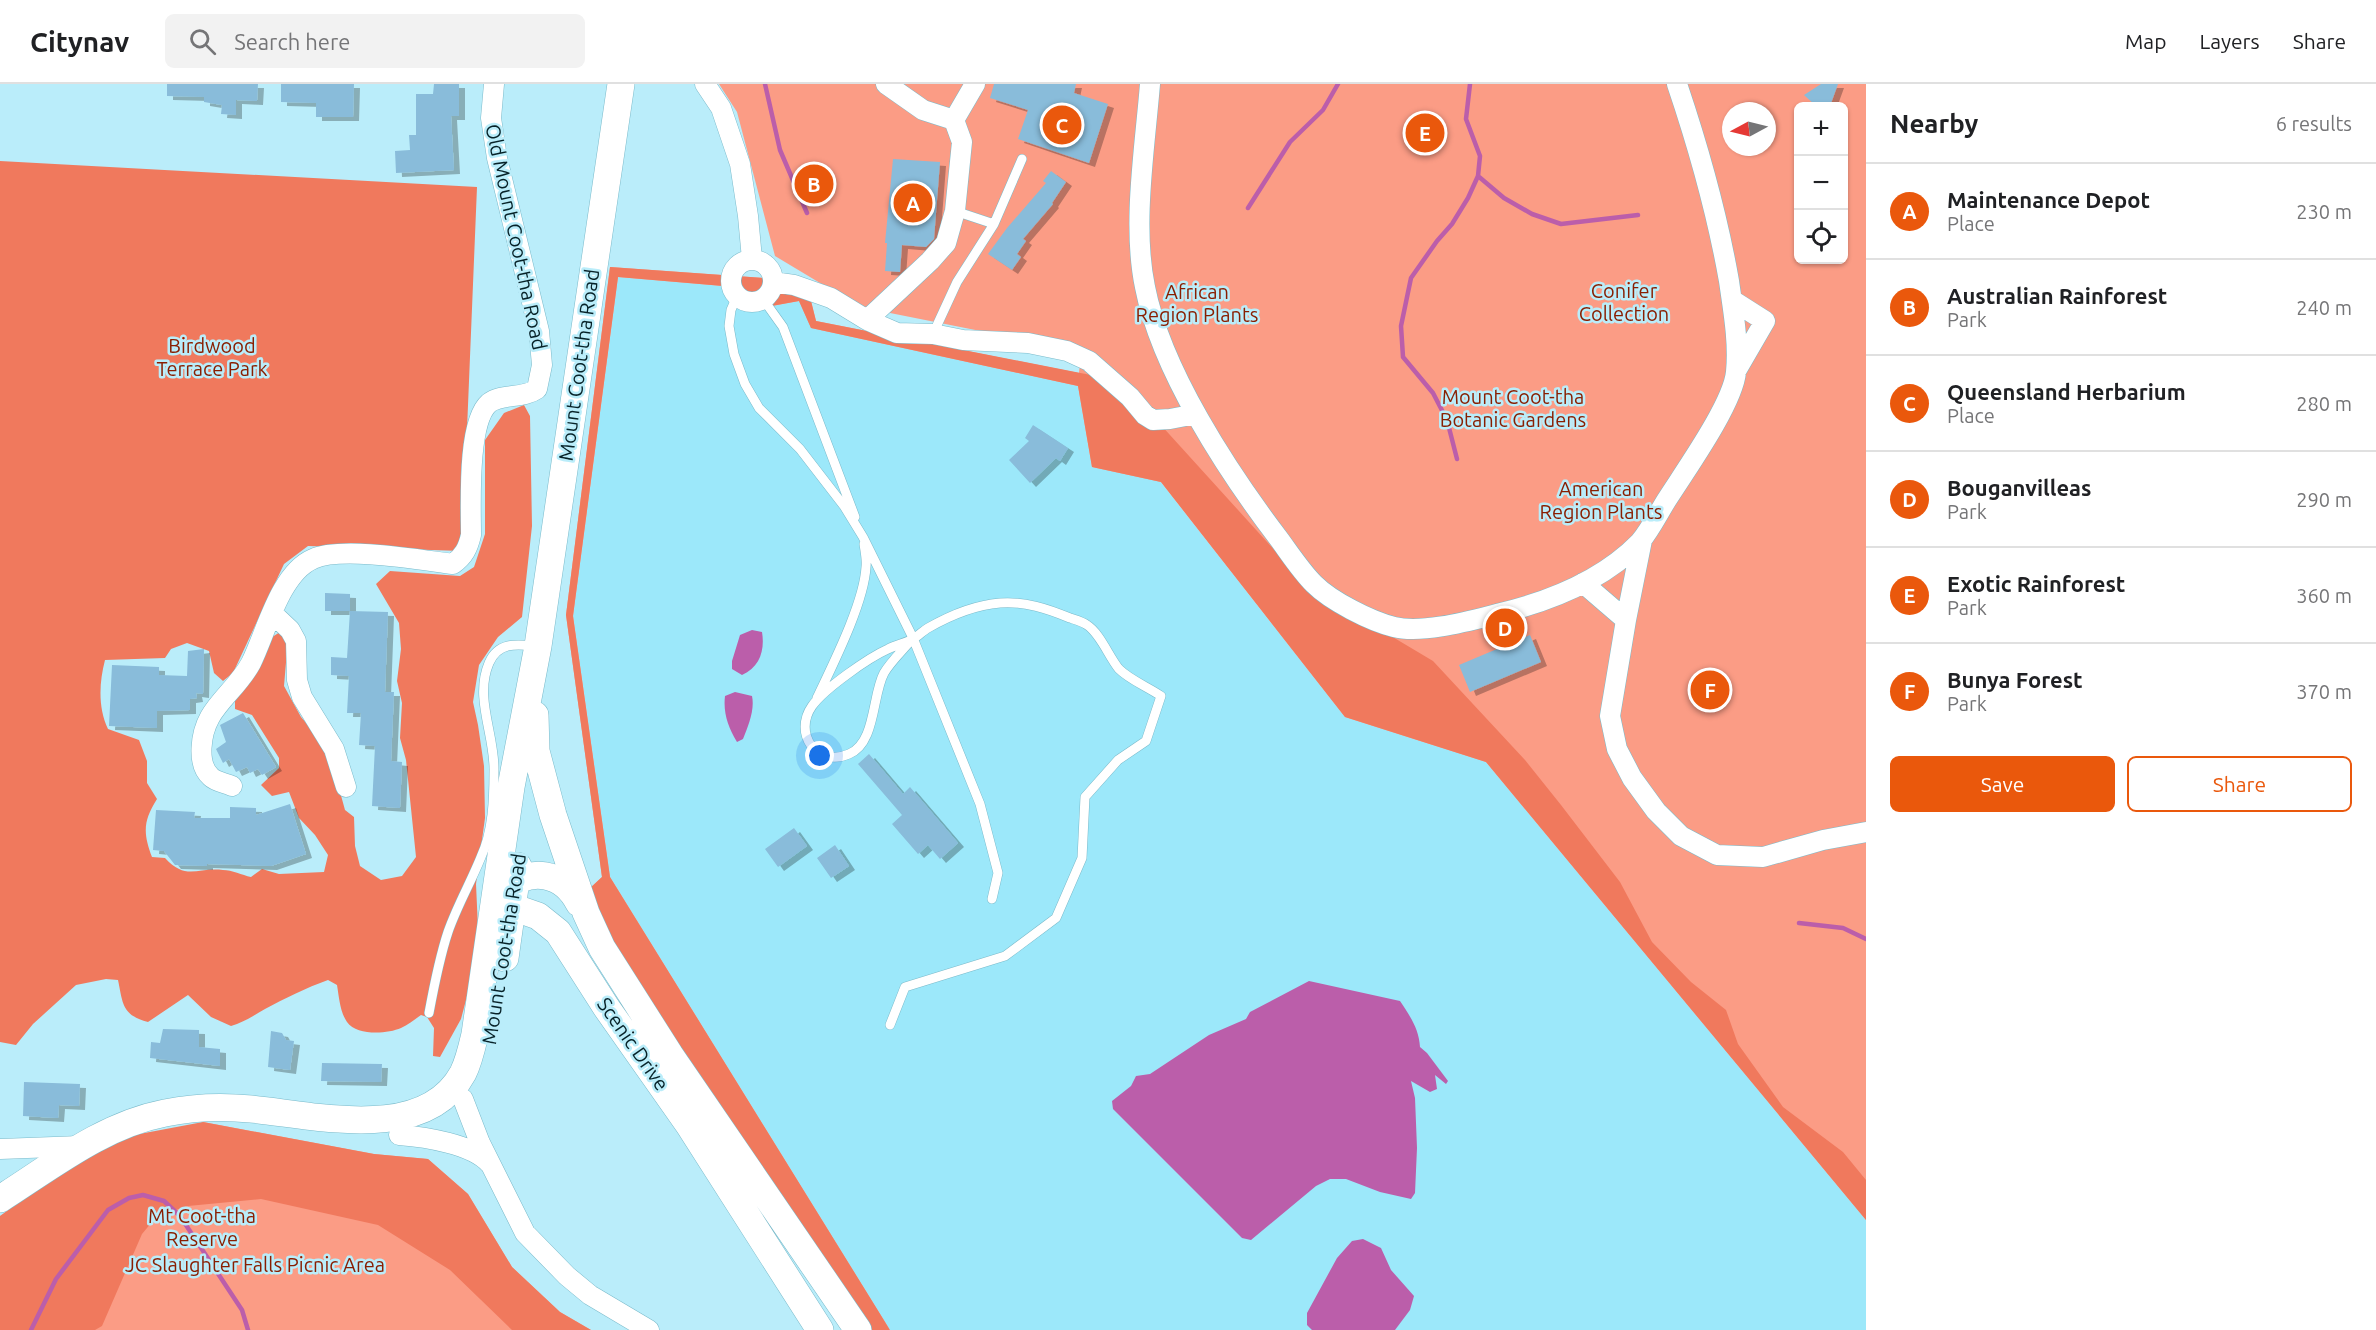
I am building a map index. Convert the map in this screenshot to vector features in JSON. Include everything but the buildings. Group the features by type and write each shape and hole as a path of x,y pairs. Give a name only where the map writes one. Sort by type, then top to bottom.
{"main road":[{"name":"Mount Coot-tha Road","path":"507,896 514,766 538,646 621,84"},
{"name":"Mount Coot-tha Road","path":"507,896 535,703 538,646"},
{"name":"Scenic Drive","path":"535,703 536,742 540,768 556,825 592,928"},
{"name":"Scenic Drive","path":"820,1330 689,1125 606,1006 558,932 543,919 507,896 529,876 554,878 565,884 575,895 612,966 640,1010 858,1330"},
{"path":"294,1115 359,1134 380,1136 399,1135 434,1123 461,1089 507,896"},
{"path":"0,1199 83,1146 111,1131 142,1119 204,1107 250,1108 294,1115 374,1120 398,1119 420,1111 461,1089"}],"street":[{"name":"Old Mount Coot-tha Road","path":"232,786 213,779 207,772 202,758 205,729 210,716 231,692 251,663 272,613 300,567 314,558 331,555 385,556 453,564 461,558 467,549 471,535 474,438 483,411 491,402 524,396 537,389 542,365 539,331 497,158 491,118 494,84"},
{"path":"705,84 721,108 740,164 752,259"},
{"path":"886,84 923,110 954,120"},
{"path":"954,120 975,84"},
{"path":"1150,84 1139,232 1145,287 1165,351 1196,414 1261,515 1314,585 1343,604 1396,628 1438,627 1521,609 1583,583 1617,562 1642,540 1713,425 1733,388 1736,371 1735,328 1720,231 1704,167 1677,84"},
{"path":"867,321 946,243 955,211 962,142 954,120"},
{"path":"752,259 765,264 772,275 773,282 768,295 763,299 749,302 737,296 732,290 731,276 738,264 752,259"},
{"path":"773,282 794,285 831,298 867,321 897,333 933,334 963,340 1028,343 1067,351 1089,362 1153,420 1160,421 1196,414"},
{"path":"1732,300 1765,321 1736,371"},
{"path":"1642,540 1610,716 1617,749 1632,778 1650,803 1681,836 1717,855 1763,857 1823,840 1866,832"},
{"path":"1583,583 1626,620"},
{"path":"272,613 290,630 296,641 297,680 302,697 334,749 346,787"},
{"path":"461,1089 491,1166 519,1225 539,1249 590,1295 649,1330"},
{"path":"399,1135 465,1148 483,1157 491,1166"},
{"path":"0,1149 83,1146"}],"lane":[{"path":"933,334 957,282 994,225 1022,159"},
{"path":"955,211 994,225"},
{"path":"737,296 731,310 729,326 734,354 746,384 759,408 800,449 823,477 863,537 867,567 861,591 815,702 807,714 805,729 809,742 817,753 826,758 840,758 854,752 871,723 875,698 884,673 913,638"},
{"path":"763,299 783,327 863,537 913,638 980,804 998,873 992,899"},
{"path":"815,702 873,657 961,613 1000,603 1038,606 1088,625 1120,670 1161,696 1146,741 1118,760 1085,797 1082,858 1056,918 1005,956 905,987 890,1024"},
{"path":"429,1013 441,952 470,878 481,858 491,815 494,757 483,702 485,674 489,662 500,648 509,644 538,646"}],"shaded area":[{"path":"618,277 723,286 732,303 744,311 799,301 812,328 1078,386 1092,467 1160,481 1345,717 1486,762 1866,1220 1866,1330 890,1330 610,877 573,616"},
{"path":"752,630 762,632 762,651 757,663 742,675 732,669 732,661 740,635"},
{"path":"735,692 752,696 753,701 745,734 743,739 737,742 729,725 725,708 725,696"},
{"path":"1309,981 1400,1001 1416,1028 1420,1047 1448,1081 1446,1084 1435,1075 1437,1089 1430,1092 1411,1081 1415,1098 1417,1148 1415,1193 1411,1199 1380,1192 1346,1179 1330,1179 1316,1186 1251,1240 1242,1238 1113,1109 1112,1101 1131,1086 1136,1076 1150,1074 1209,1035 1246,1019 1250,1012"},
{"path":"1363,1239 1381,1248 1391,1270 1414,1296 1410,1310 1395,1330 1312,1330 1307,1325 1307,1313 1337,1258 1352,1241"}],"green space":[{"name":"Mount Coot-tha Botanic Gardens","path":"719,84 1866,84 1866,1220 1486,762 1345,717 1161,482 1092,467 1078,386 811,328 799,301 744,311 732,303 723,286 618,277 573,616 610,877 890,1330 588,890 602,877 566,615 610,267 806,281 816,321 1079,373 1081,351 860,307 775,256 737,112"},
{"name":"Birdwood Terrace Park","path":"0,161 477,187 462,551 308,546 284,564 233,673 223,681 214,673 209,651 187,643 171,649 165,658 105,660 101,686 102,713 108,729 139,740 147,761 147,783 157,799 149,814 146,827 152,857 165,858 179,869 192,872 226,870 251,877 262,869 279,874 324,872 328,855 315,835 299,818 289,792 272,796 261,785 279,768 279,758 252,715 235,709 235,700 251,674 266,641 280,632 288,639 284,686 301,717 314,732 334,770 345,810 354,817 355,846 360,866 381,880 402,876 416,857 406,760 400,738 402,703 397,681 401,649 399,623 376,584 390,571 460,576 474,567 485,534 485,440 504,413 524,405 530,416 532,526 522,617 498,637 479,665 473,702 484,766 485,818 476,884 479,951 461,1019 440,1057 433,1056 434,1028 427,1017 421,1015 404,1027 388,1032 358,1030 347,1022 341,1009 337,985 328,980 296,993 231,1026 211,1017 188,995 148,1022 139,1019 128,1012 125,1007 118,980 106,979 76,985 33,1024 16,1045 0,1042"},
{"path":"610,267 806,281 816,321 1121,381 1307,586 1433,661 1525,760 1620,882 1652,942 1691,982 1726,1010 1738,1044 1783,1107 1843,1152 1866,1180 1866,1220 1486,762 1345,717 1161,482 1092,467 1078,386 811,328 799,301 744,311 732,303 723,286 618,277 573,616 610,877 890,1330 871,1330 608,939 588,890 602,877 566,615"},
{"name":"Mt Coot-tha Reserve","path":"203,1122 374,1154 428,1159 468,1194 512,1267 560,1312 591,1330 0,1330 0,1216"},
{"path":"203,1122 374,1154 428,1159 468,1194 512,1267 560,1312 591,1330 512,1330 450,1270 378,1225 261,1199 188,1206 157,1216 142,1234 102,1326 95,1330 0,1330 0,1216 79,1158 134,1135"}],"waterway":[{"path":"765,84 780,150 807,213"},
{"path":"1248,208 1290,142 1323,110 1338,84"},
{"path":"1457,459 1447,420 1433,393 1403,357 1401,326 1411,278 1452,224 1478,176 1480,156 1466,119 1470,84"},
{"path":"1478,176 1504,198 1532,214 1561,224 1638,215"},
{"path":"1799,923 1843,928 1866,939"},
{"path":"31,1330 56,1279 108,1210 129,1198 143,1195 164,1201 180,1216 242,1310 248,1330"}],"place":[{"name":"Queensland Herbarium","path":"1062,125"},
{"name":"Exotic Rainforest","path":"1425,133"},
{"name":"Australian Rainforest","path":"814,184"},
{"name":"Maintenance Depot","path":"913,203"},
{"name":"Bouganvilleas","path":"1505,628"},
{"name":"Bunya Forest","path":"1710,690"}],"park label":[{"name":"Conifer Collection","path":"1624,302"},
{"name":"African Region Plants","path":"1197,304"},
{"name":"American Region Plants","path":"1601,500"},
{"name":"JC Slaughter Falls Picnic Area","path":"255,1265"}]}
